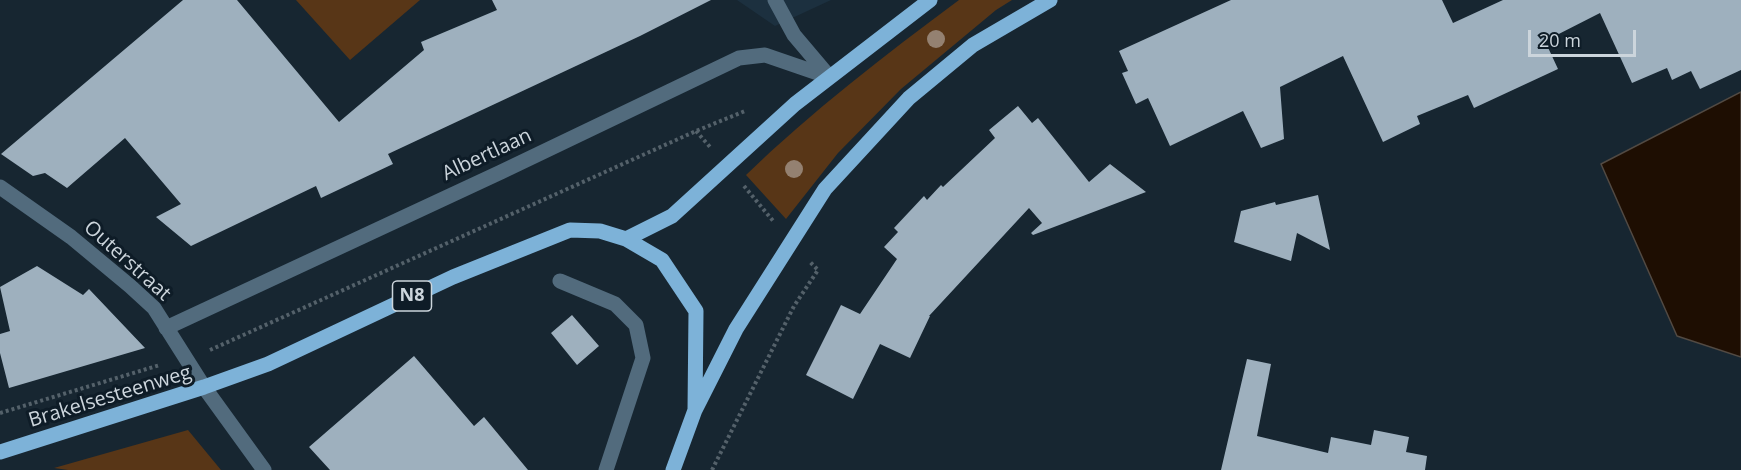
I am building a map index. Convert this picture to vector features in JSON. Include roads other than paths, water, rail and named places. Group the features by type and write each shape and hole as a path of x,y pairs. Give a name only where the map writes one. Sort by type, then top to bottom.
{"main road":[{"path":"626,239 672,216 795,104 930,0"},
{"path":"695,410 736,329 825,189 909,98 973,45 1050,0"},
{"name":"N8","path":"204,387 268,364 453,277 570,230 600,231 626,239 662,260 696,311 695,410 673,470"},
{"name":"Brakelsesteenweg","path":"0,452 204,387"}],"street":[{"path":"775,0 794,35 829,77"},
{"name":"Albertlaan","path":"166,328 739,58 765,55 829,77"},
{"name":"Outerstraat","path":"0,187 71,237 154,308 204,387"},
{"path":"560,281 615,304 636,325 643,358 606,470"},
{"name":"Brakelsesteenweg","path":"204,387 264,470"}]}
